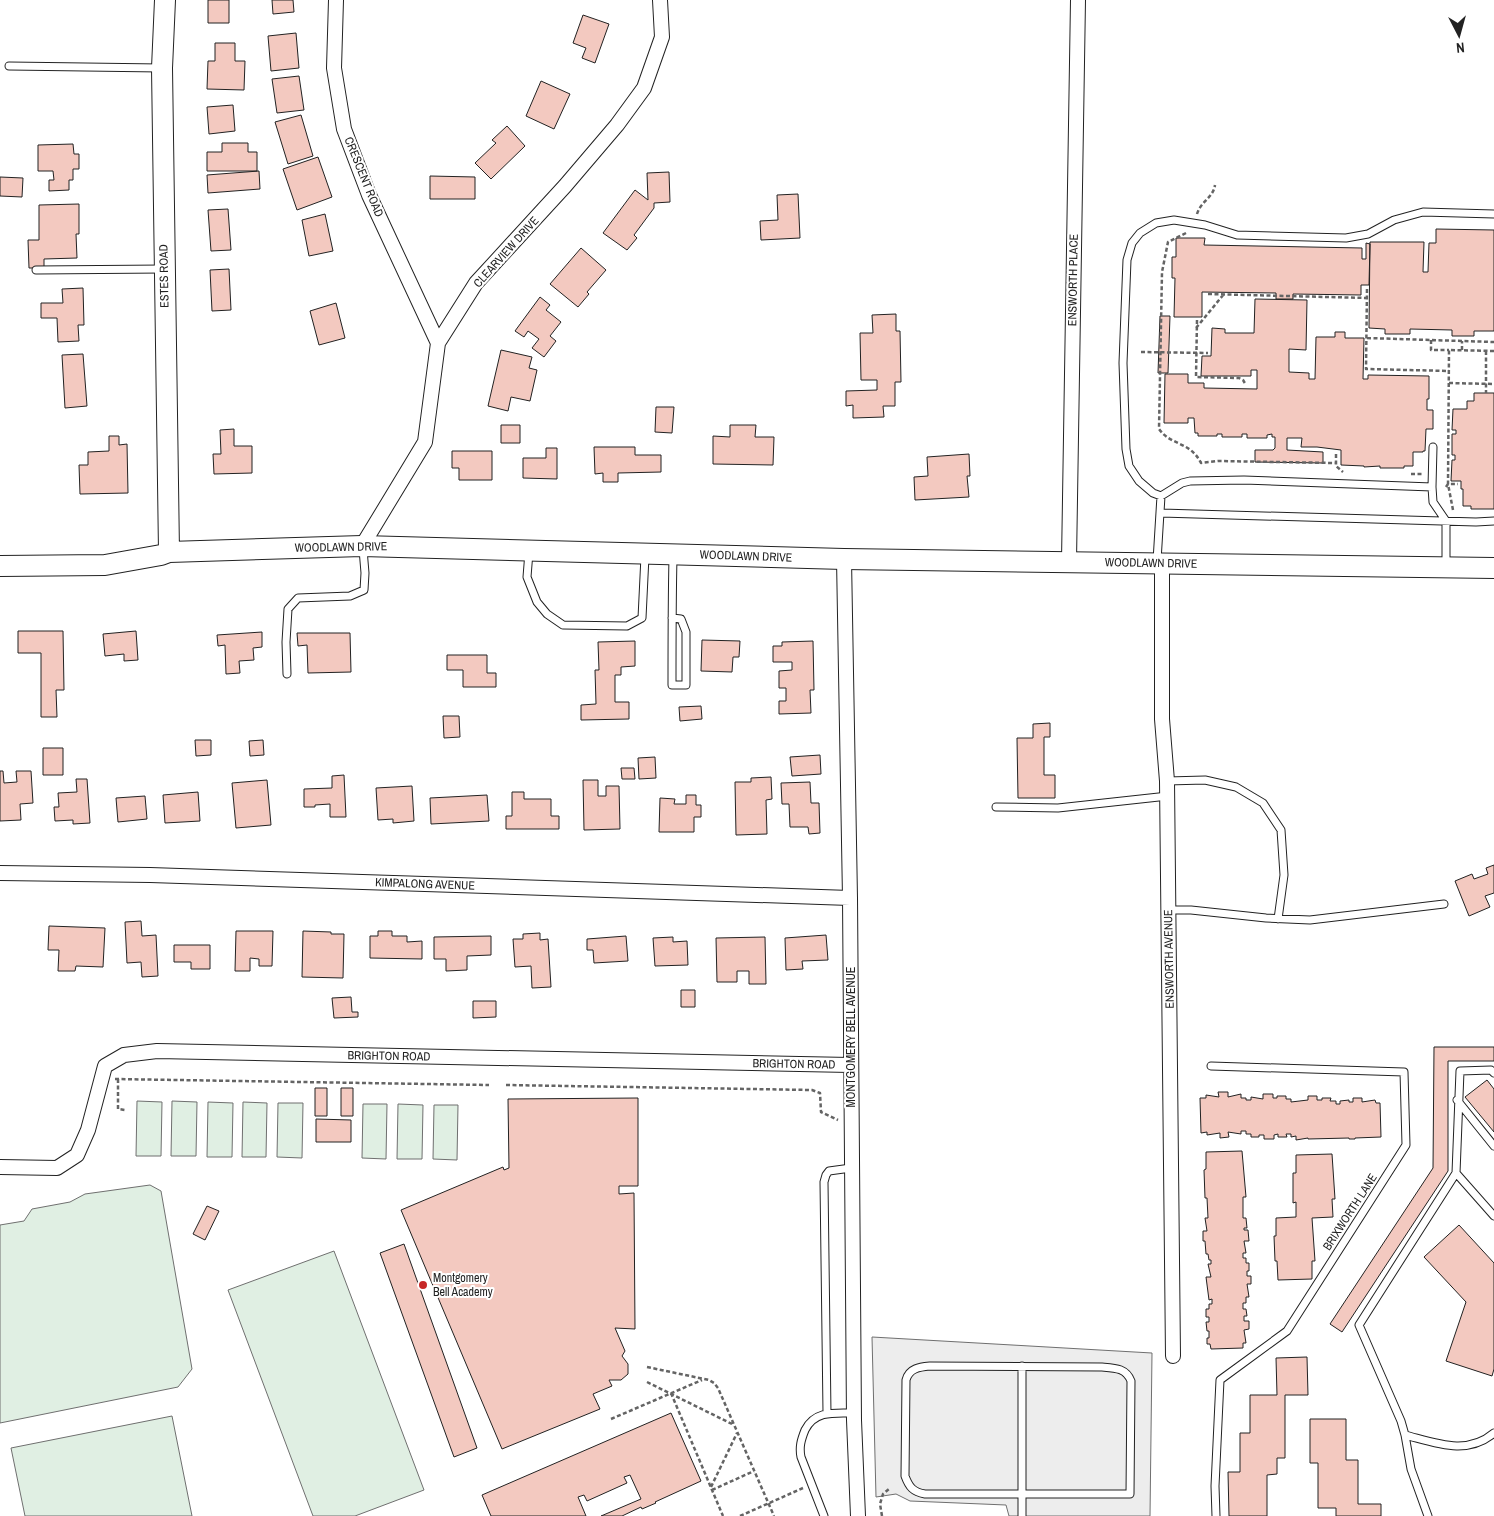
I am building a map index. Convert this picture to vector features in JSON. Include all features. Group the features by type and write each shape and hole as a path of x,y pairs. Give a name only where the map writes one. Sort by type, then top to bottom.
{"main road":[{"name":"ESTES ROAD","path":"165,0 162,68 169,552"},
{"name":"WOODLAWN DRIVE","path":"0,566 105,564 169,552 362,546 844,559 1494,568"}],"street":[{"name":"CRESCENT ROAD","path":"336,0 334,68 344,129 369,195 438,343"},
{"name":"CLEARVIEW DRIVE","path":"362,546 425,442 438,343 476,283 565,186 617,125 644,88 662,37 660,0"},
{"name":"ENSWORTH PLACE","path":"1068,561 1078,0"},
{"name":"MONTGOMERY BELL AVENUE","path":"844,559 850,898 854,1413 858,1516"},
{"name":"ENSWORTH AVENUE","path":"1159,563 1162,719 1168,780 1173,1356"},
{"name":"KIMPALONG AVENUE","path":"0,873 150,875 850,898"},
{"name":"BRIGHTON ROAD","path":"0,1167 57,1168 77,1155 88,1130 105,1066 124,1055 157,1051 850,1066"}],"lane":[{"path":"9,66 162,68"},
{"path":"1161,496 1153,493 1139,481 1130,466 1126,449 1123,362 1127,260 1132,243 1140,233 1156,223 1174,220 1205,225 1237,235 1346,238 1368,234 1394,220 1423,212 1494,214"},
{"path":"36,270 164,269"},
{"path":"1433,447 1432,487 1434,502 1446,521 1446,568"},
{"path":"1161,496 1182,483 1190,481 1244,480 1432,487"},
{"path":"1159,563 1161,496"},
{"path":"1160,513 1494,521"},
{"path":"287,674 288,609 298,598 350,596 364,590 365,573 362,546"},
{"path":"529,550 527,577 537,602 547,614 564,625 591,626 627,626 642,618 646,554"},
{"path":"672,618 681,619 686,632 686,685 672,685 672,618 673,554"},
{"path":"1168,780 1205,780 1236,788 1263,803 1281,830 1284,875 1278,919"},
{"path":"996,807 1058,808 1168,796"},
{"path":"1169,910 1191,910 1278,919 1310,920 1444,904"},
{"name":"BRIXWORTH LANE","path":"1211,1066 1404,1072 1406,1146 1287,1331 1220,1380 1215,1486 1216,1516"},
{"path":"1428,1516 1411,1469 1406,1435 1359,1325 1456,1174 1457,1100 1460,1071 1491,1070 1494,1073"},
{"path":"1457,1100 1494,1146"},
{"path":"828,1413 824,1182 826,1175 830,1171 851,1168"},
{"path":"1456,1174 1494,1216"},
{"path":"930,1366 1113,1368 1128,1374 1131,1381 1130,1494 1022,1494 925,1494 916,1492 909,1486 905,1476 907,1375 918,1367 930,1366"},
{"path":"1022,1366 1022,1516"},
{"path":"824,1516 799,1448 808,1423 815,1417 828,1413 854,1413"},
{"path":"1406,1435 1444,1444 1462,1446 1480,1443 1494,1433"}],"path":[{"path":"1197,216 1201,204 1214,192 1214,185"},
{"path":"1188,231 1168,242 1162,272 1159,430 1194,452 1201,463 1218,461 1335,463"},
{"path":"1367,289 1366,369 1449,371"},
{"path":"1208,294 1367,298"},
{"path":"1196,328 1224,294"},
{"path":"1197,320 1196,377 1239,378 1246,385"},
{"path":"1366,338 1494,342"},
{"path":"1431,340 1431,350 1494,351"},
{"path":"1462,341 1462,350"},
{"path":"1449,350 1446,486 1454,511"},
{"path":"1486,351 1486,393"},
{"path":"1141,352 1208,353"},
{"path":"1449,383 1494,384"},
{"path":"1336,454 1335,463 1340,470 1346,472"},
{"path":"1404,474 1424,474"},
{"path":"1446,486 1458,484"},
{"path":"118,1079 118,1109 125,1110"},
{"path":"111,1080 489,1085"},
{"path":"506,1085 812,1090 820,1093 822,1112 844,1123"},
{"path":"648,1367 704,1379 714,1383 718,1388 774,1516"},
{"path":"611,1419 704,1379"},
{"path":"647,1382 734,1424"},
{"path":"671,1393 723,1516"},
{"path":"711,1488 738,1433"},
{"path":"711,1488 754,1471"},
{"path":"740,1516 811,1484"},
{"path":"882,1516 880,1504 883,1494 889,1490"}],"green space":[{"path":"137,1101 162,1102 161,1156 136,1156"},
{"path":"172,1101 197,1102 196,1156 171,1156"},
{"path":"208,1102 233,1103 232,1157 207,1157"},
{"path":"243,1102 267,1103 266,1157 242,1157"},
{"path":"278,1103 303,1103 302,1158 277,1157"},
{"path":"363,1104 387,1104 386,1159 362,1158"},
{"path":"398,1104 423,1105 422,1159 397,1159"},
{"path":"434,1105 458,1105 457,1160 433,1159"},
{"path":"150,1185 161,1191 192,1369 178,1387 0,1423 0,1225 24,1221 32,1209 70,1202 85,1194"},
{"path":"334,1251 424,1490 355,1516 313,1516 228,1290"},
{"path":"172,1416 192,1516 25,1516 11,1448"}],"shaded area":[{"path":"872,1337 1152,1353 1150,1516 1009,1516 1006,1505 910,1501 896,1494 876,1497"}],"building":[{"path":"208,0 229,0 229,23 208,23"},
{"path":"272,0 293,0 294,12 273,14"},
{"path":"583,15 609,24 595,63 582,58 586,48 573,43"},
{"path":"296,33 299,68 271,71 268,36"},
{"path":"215,43 235,43 235,61 245,61 244,90 207,89 208,61 215,61"},
{"path":"299,76 304,110 277,113 272,79"},
{"path":"541,81 570,94 554,129 526,116"},
{"path":"233,105 235,131 209,134 207,107"},
{"path":"301,115 313,156 288,164 275,122"},
{"path":"507,126 525,146 491,179 475,163 496,143 492,140"},
{"path":"222,143 248,143 248,152 257,152 257,171 207,171 207,152 222,152"},
{"path":"73,144 74,154 79,154 79,169 73,169 73,180 69,180 69,190 49,191 49,180 54,180 53,171 38,171 38,145"},
{"path":"318,157 332,197 297,210 283,169"},
{"path":"259,171 260,189 208,193 207,175"},
{"path":"669,172 670,202 654,203 654,208 634,235 637,238 627,250 603,233 635,190 648,200 647,173"},
{"path":"430,176 475,177 475,199 430,199"},
{"path":"0,177 23,178 22,197 0,196"},
{"path":"798,194 800,238 761,240 760,221 778,220 777,195"},
{"path":"79,204 79,234 76,234 77,258 44,259 44,268 29,268 28,240 39,240 39,205"},
{"path":"228,209 231,250 211,251 208,210"},
{"path":"325,214 333,251 309,256 302,220"},
{"path":"1436,229 1494,230 1494,331 1474,331 1474,336 1452,336 1452,330 1410,329 1410,334 1385,334 1385,329 1369,328 1370,242 1424,242 1423,272 1428,272 1429,243 1436,243"},
{"path":"1176,238 1205,238 1204,245 1362,248 1362,259 1366,259 1366,243 1370,244 1369,285 1361,285 1361,295 1293,294 1293,299 1276,299 1276,293 1202,292 1202,317 1174,317 1175,278 1172,278 1172,257 1176,257"},
{"path":"581,248 606,270 587,292 589,294 578,307 550,284"},
{"path":"229,269 231,310 212,311 210,270"},
{"path":"83,288 84,325 78,325 79,341 58,342 57,318 41,318 41,303 63,303 62,289"},
{"path":"540,297 550,305 546,310 561,322 550,336 556,341 544,357 532,348 539,339 528,331 524,337 515,331"},
{"path":"1255,299 1307,300 1306,350 1289,349 1289,372 1309,373 1309,379 1315,379 1316,337 1335,337 1335,332 1345,332 1345,338 1364,338 1363,379 1368,379 1368,375 1429,376 1427,410 1433,410 1433,429 1426,429 1425,451 1413,452 1413,466 1380,468 1380,466 1341,465 1341,450 1301,447 1302,438 1287,438 1287,450 1323,452 1323,463 1255,462 1255,450 1273,450 1275,448 1275,437 1272,437 1272,434 1267,435 1267,438 1247,438 1247,434 1242,434 1242,437 1222,437 1222,434 1217,434 1217,436 1198,436 1198,433 1195,433 1194,418 1188,418 1188,423 1164,423 1165,374 1188,374 1188,383 1204,383 1204,388 1257,389 1257,370 1251,370 1251,376 1201,376 1202,356 1211,356 1212,328 1225,329 1225,333 1254,333"},
{"path":"336,303 345,338 319,345 310,311"},
{"path":"896,314 896,331 900,331 901,382 895,382 895,406 883,406 884,417 853,418 853,405 846,406 846,391 877,390 877,380 861,380 860,333 873,333 872,315"},
{"path":"1160,316 1170,316 1168,373 1158,373"},
{"path":"501,350 532,357 529,368 537,370 530,401 511,397 508,411 488,406"},
{"path":"83,354 87,406 65,408 62,355"},
{"path":"1474,393 1494,393 1494,509 1471,509 1471,506 1463,506 1461,481 1451,481 1452,460 1455,460 1455,455 1452,455 1452,434 1456,434 1456,430 1452,430 1453,409 1467,409 1467,401 1474,401"},
{"path":"656,407 674,407 672,433 655,432"},
{"path":"501,425 520,425 520,443 501,443"},
{"path":"730,425 756,425 755,437 774,437 773,465 713,464 713,436 730,437"},
{"path":"234,429 234,446 252,446 252,473 214,474 213,454 221,454 220,430"},
{"path":"109,436 119,436 119,445 127,444 128,493 80,494 79,465 88,465 88,452 109,451"},
{"path":"594,447 635,447 635,455 661,455 661,472 618,473 618,482 603,482 603,473 595,474"},
{"path":"546,448 557,448 557,479 523,478 523,458 546,458"},
{"path":"452,451 492,451 492,480 459,480 459,468 452,468"},
{"path":"969,454 970,476 967,476 969,497 915,500 914,477 928,476 927,457"},
{"path":"18,631 63,631 64,690 56,690 57,717 41,717 41,653 18,653"},
{"path":"136,631 138,660 124,661 124,654 105,656 103,634"},
{"path":"262,632 262,647 253,648 254,660 239,661 240,673 226,674 225,645 218,646 217,635"},
{"path":"297,633 350,633 351,672 308,673 307,645 298,646"},
{"path":"702,640 740,641 739,657 733,657 732,672 701,671"},
{"path":"635,641 635,666 621,667 621,675 615,675 615,702 629,702 629,719 581,720 581,705 596,704 595,670 599,670 598,642"},
{"path":"813,641 814,690 810,690 811,713 779,714 779,701 786,701 786,688 779,688 779,671 792,670 792,662 773,662 773,646 782,646 782,642"},
{"path":"447,655 487,655 487,673 496,673 496,687 463,687 463,670 447,670"},
{"path":"701,706 702,719 680,721 679,707"},
{"path":"443,716 459,716 460,737 444,738"},
{"path":"1050,723 1050,737 1044,737 1044,775 1055,775 1055,798 1018,798 1017,738 1033,738 1033,724"},
{"path":"195,740 211,740 211,755 196,756"},
{"path":"263,740 264,755 250,756 249,741"},
{"path":"43,748 63,748 63,775 43,775"},
{"path":"820,755 821,774 792,776 790,757"},
{"path":"655,757 656,778 639,779 638,758"},
{"path":"621,768 634,768 635,779 622,779"},
{"path":"0,771 3,771 4,783 17,782 16,771 31,771 33,803 20,804 21,820 0,821"},
{"path":"344,775 346,817 330,817 330,804 304,807 304,789 332,788 332,776"},
{"path":"771,777 772,799 766,800 767,834 736,835 735,782 751,782 751,778"},
{"path":"76,779 87,779 90,823 73,824 73,820 55,821 54,807 59,807 58,793 77,792"},
{"path":"267,780 271,825 236,828 232,783"},
{"path":"583,780 598,780 598,796 606,796 606,786 619,786 620,829 584,830"},
{"path":"810,782 811,803 819,803 820,833 809,834 808,827 790,827 789,804 782,804 781,783"},
{"path":"412,786 414,821 393,823 393,819 378,820 376,788"},
{"path":"198,792 200,821 165,823 163,795"},
{"path":"512,792 524,792 524,799 551,799 551,816 559,816 559,829 506,829 506,816 512,816"},
{"path":"487,795 489,821 431,824 430,798"},
{"path":"686,795 696,795 696,805 701,805 701,817 694,817 694,832 659,832 660,798 675,799 674,804 686,804"},
{"path":"145,796 147,819 118,822 116,798"},
{"path":"1494,865 1494,893 1485,896 1490,907 1469,916 1455,881 1472,874 1474,879 1488,874 1486,868"},
{"path":"141,921 142,936 156,935 158,976 142,977 141,962 127,963 125,922"},
{"path":"49,926 105,928 103,967 76,966 75,971 58,971 59,950 48,950"},
{"path":"236,931 273,931 272,966 259,966 259,959 250,958 250,971 235,971"},
{"path":"303,931 344,934 343,978 302,977"},
{"path":"378,931 392,931 392,936 407,936 407,942 422,941 422,959 370,958 370,936 378,936"},
{"path":"540,933 540,940 548,939 551,987 532,988 531,966 515,967 513,939 523,939 523,934"},
{"path":"826,935 828,960 802,961 803,969 786,970 785,938"},
{"path":"491,936 491,955 467,956 467,970 446,971 446,959 434,959 434,937"},
{"path":"626,936 628,961 594,963 593,950 587,950 587,939"},
{"path":"673,937 673,942 687,941 688,965 655,966 653,938"},
{"path":"765,937 766,984 749,984 749,971 737,971 737,982 717,982 716,938"},
{"path":"174,945 210,945 210,969 191,969 191,962 174,962"},
{"path":"681,990 695,990 695,1007 681,1007"},
{"path":"351,997 352,1012 358,1012 358,1017 334,1018 332,998"},
{"path":"473,1001 496,1001 496,1017 473,1018"},
{"path":"1434,1047 1494,1047 1494,1061 1448,1061 1448,1171 1342,1332 1330,1324 1433,1168"},
{"path":"1487,1080 1494,1089 1494,1132 1465,1097"},
{"path":"315,1088 327,1088 327,1116 315,1116"},
{"path":"341,1088 353,1088 353,1116 341,1116"},
{"path":"1218,1092 1228,1092 1228,1097 1241,1094 1241,1098 1246,1098 1246,1100 1251,1100 1251,1097 1263,1099 1263,1094 1273,1094 1273,1098 1286,1096 1286,1099 1291,1099 1291,1102 1308,1100 1308,1096 1317,1096 1317,1100 1331,1098 1330,1101 1336,1101 1336,1104 1340,1104 1340,1101 1349,1100 1349,1102 1353,1102 1353,1098 1362,1098 1362,1102 1375,1100 1376,1103 1380,1103 1381,1137 1355,1139 1308,1138 1296,1140 1296,1136 1291,1137 1291,1134 1286,1134 1287,1137 1278,1137 1278,1134 1274,1135 1274,1139 1264,1139 1264,1135 1251,1137 1251,1134 1246,1134 1246,1131 1241,1131 1241,1134 1228,1132 1229,1137 1220,1138 1220,1133 1207,1135 1207,1132 1201,1133 1200,1098 1206,1098 1206,1095 1219,1097"},
{"path":"638,1098 638,1186 619,1186 619,1194 634,1193 635,1329 615,1328 625,1351 622,1356 628,1364 628,1374 621,1380 609,1380 612,1386 593,1394 600,1409 502,1449 401,1210 503,1167 504,1170 509,1168 508,1099"},
{"path":"316,1119 351,1120 351,1142 316,1142"},
{"path":"1242,1151 1246,1197 1243,1197 1243,1218 1246,1218 1247,1228 1244,1228 1244,1230 1248,1230 1249,1241 1244,1241 1246,1253 1243,1253 1243,1258 1246,1258 1246,1263 1249,1263 1247,1276 1251,1276 1251,1284 1247,1284 1249,1297 1246,1297 1246,1303 1243,1303 1243,1309 1246,1309 1247,1316 1244,1316 1244,1321 1249,1321 1249,1329 1244,1330 1246,1343 1243,1343 1243,1348 1211,1349 1210,1344 1207,1344 1209,1331 1207,1331 1206,1322 1209,1322 1209,1317 1206,1317 1206,1309 1209,1309 1209,1304 1212,1304 1212,1299 1209,1300 1206,1277 1211,1277 1208,1264 1211,1264 1211,1260 1209,1260 1208,1254 1206,1254 1205,1241 1203,1241 1203,1231 1207,1231 1205,1218 1208,1218 1204,1170 1206,1169 1206,1152"},
{"path":"1332,1154 1335,1199 1332,1199 1333,1217 1312,1218 1315,1261 1312,1261 1312,1279 1278,1280 1274,1236 1276,1236 1276,1218 1296,1217 1296,1202 1293,1203 1293,1173 1296,1173 1296,1155"},
{"path":"207,1206 219,1211 205,1240 193,1234"},
{"path":"1459,1225 1494,1263 1494,1369 1492,1376 1446,1361 1466,1302 1424,1257"},
{"path":"404,1244 477,1448 454,1457 380,1253"},
{"path":"1307,1357 1308,1395 1285,1395 1285,1458 1277,1458 1277,1474 1267,1475 1267,1516 1229,1516 1228,1472 1240,1472 1240,1433 1250,1433 1250,1395 1277,1395 1276,1358"},
{"path":"671,1413 701,1481 656,1503 642,1509 641,1507 622,1516 601,1516 641,1499 630,1475 624,1477 627,1483 587,1501 584,1495 578,1497 586,1516 491,1516 482,1495"},
{"path":"1310,1419 1346,1419 1346,1460 1358,1460 1358,1504 1381,1504 1381,1516 1336,1516 1336,1508 1318,1508 1318,1463 1310,1463"}],"place":[{"name":"Montgomery Bell Academy","path":"423,1285"}]}
